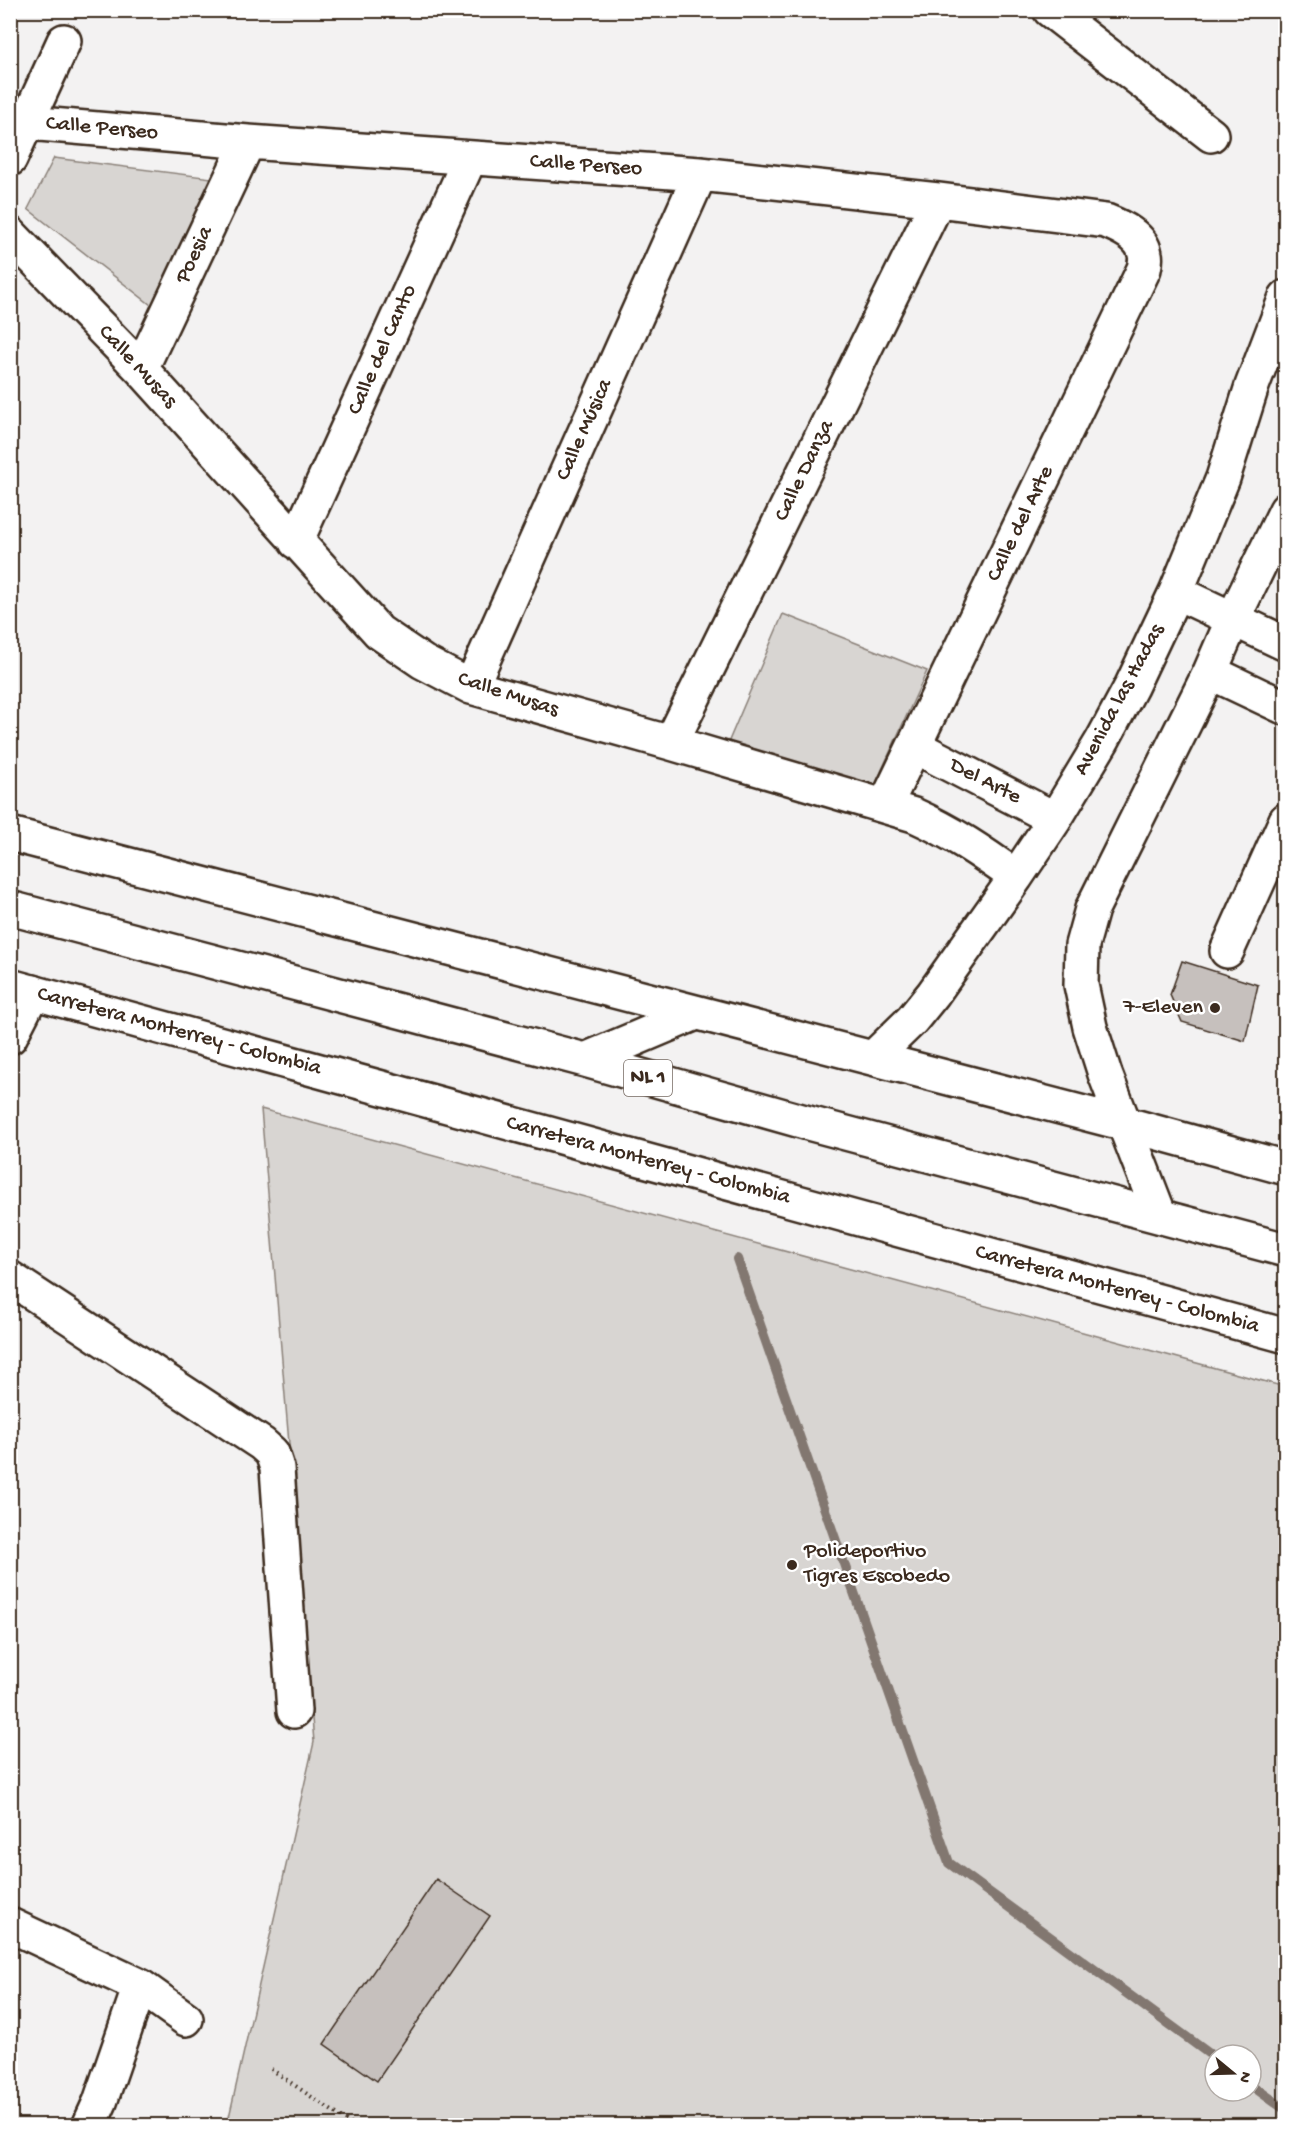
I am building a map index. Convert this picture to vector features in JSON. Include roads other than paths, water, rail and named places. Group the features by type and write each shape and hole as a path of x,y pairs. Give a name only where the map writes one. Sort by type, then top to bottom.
{"street":[{"path":"1050,10 1211,135"},
{"path":"10,159 64,41"},
{"name":"Calle Perseo","path":"28,123 248,142 700,174 938,200 1106,222 1123,227 1137,240"},
{"name":"Poesia","path":"141,369 248,142"},
{"name":"Calle del Canto","path":"296,542 470,158"},
{"name":"Calle Música","path":"471,687 700,174"},
{"name":"Calle Danza","path":"671,743 938,200"},
{"name":"Calle Musas","path":"10,234 141,369 379,632 423,662 471,687 914,815 942,827 969,843 1016,877"},
{"name":"Calle del Arte","path":"885,806 1144,269 1145,254 1137,240"},
{"name":"Avenida las Hadas","path":"873,1058 912,1020 933,994 1055,819 1102,741 1131,687 1176,592 1223,478 1252,386 1286,297"},
{"path":"1160,1216 1105,1074 1090,1027 1082,986 1082,945 1092,909 1210,672 1286,510"},
{"path":"1176,592 1286,644"},
{"path":"1210,672 1286,708"},
{"name":"Del Arte","path":"914,746 1055,819"},
{"path":"1227,951 1274,876 1286,820"},
{"path":"10,834 873,1058 1286,1168"},
{"name":"NL 1","path":"10,908 585,1060 812,1124 1286,1250"},
{"path":"10,1036 22,989"},
{"name":"Carretera Monterrey - Colombia","path":"22,989 1286,1336"},
{"path":"585,1060 696,1013"},
{"path":"10,1278 262,1444 272,1453 277,1468 294,1711"},
{"path":"10,1925 140,1986 186,2019"},
{"path":"89,2126 100,2102 140,1986"}],"waterway":[{"path":"737,1259 949,1863 1203,2049"},
{"path":"1263,2094 1286,2110"}],"place":[{"name":"7-Eleven","path":"1215,1008"},
{"name":"Polideportivo Tigres Escobedo","path":"792,1565"}]}
